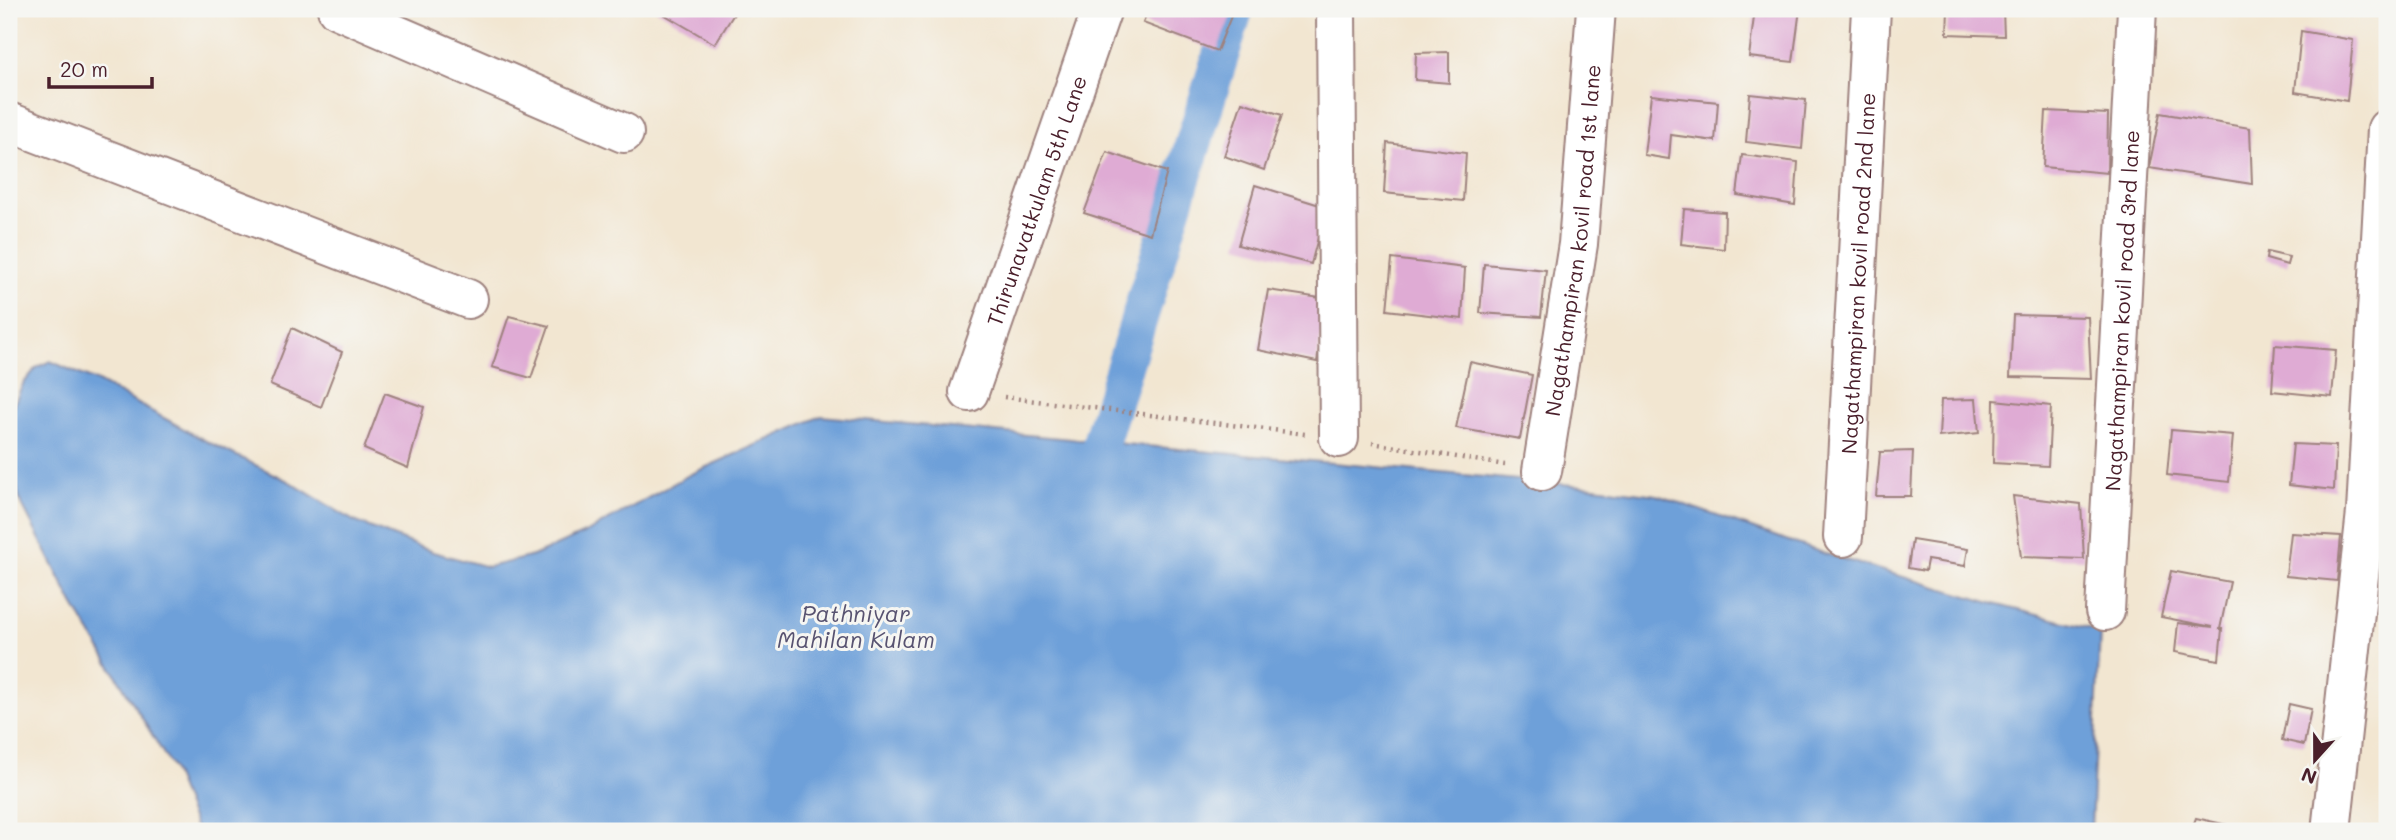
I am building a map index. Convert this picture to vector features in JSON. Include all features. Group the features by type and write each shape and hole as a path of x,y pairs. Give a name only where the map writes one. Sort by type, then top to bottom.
{"street":[{"path":"337,9 624,133"},
{"name":"Thirunavatkulam 5th Lane","path":"969,392 1102,9"},
{"path":"1336,9 1339,438"},
{"name":"Nagathampiran kovil road 1st lane","path":"1542,471 1578,244 1596,9"},
{"name":"Nagathampiran kovil road 2nd lane","path":"1843,537 1871,9"},
{"name":"Nagathampiran kovil road 3rd lane","path":"2105,611 2137,9"},
{"path":"9,122 468,299"},
{"path":"2331,831 2366,512 2387,130"}],"path":[{"path":"969,392 1339,438 1542,471"}],"water":[{"name":"Pathniyar Mahilan Kulam","path":"50,361 96,381 206,441 288,481 354,521 433,552 488,567 533,556 587,532 691,474 821,416 1657,495 1826,554 1998,605 2100,631 2091,831 197,831 171,766 73,604 19,499 13,463 11,411 23,384 36,368"}],"building":[{"path":"655,9 737,9 715,44"},
{"path":"1148,9 1234,9 1217,51 1143,23"},
{"path":"1755,9 1800,9 1793,62 1749,57"},
{"path":"1948,9 2003,9 2004,36 1947,34"},
{"path":"2301,31 2353,40 2347,101 2295,92"},
{"path":"1449,52 1449,83 1415,80 1416,53"},
{"path":"1750,94 1806,100 1802,149 1746,142"},
{"path":"1651,95 1718,102 1715,141 1671,135 1669,159 1644,155"},
{"path":"1242,102 1282,115 1264,170 1224,156"},
{"path":"2046,111 2108,114 2107,173 2043,167"},
{"path":"2160,113 2250,128 2252,184 2149,168"},
{"path":"1387,143 1466,153 1463,201 1384,193"},
{"path":"1107,152 1167,172 1150,234 1084,213"},
{"path":"1742,155 1798,162 1795,205 1737,195"},
{"path":"1255,185 1326,207 1311,264 1238,245"},
{"path":"1684,209 1725,212 1724,249 1681,244"},
{"path":"2267,252 2289,257 2287,265 2266,259"},
{"path":"1392,259 1465,268 1462,319 1387,310"},
{"path":"1484,264 1546,270 1541,317 1480,313"},
{"path":"1268,290 1327,299 1317,362 1258,350"},
{"path":"2013,315 2088,317 2091,379 2010,377"},
{"path":"509,316 549,326 531,378 492,367"},
{"path":"292,328 342,352 321,407 270,385"},
{"path":"2275,345 2336,350 2332,397 2272,391"},
{"path":"1470,362 1532,375 1520,439 1456,428"},
{"path":"385,393 424,407 408,468 364,449"},
{"path":"1976,399 1979,433 1939,437 1941,400"},
{"path":"1994,400 2051,406 2048,466 1993,463"},
{"path":"2171,430 2233,435 2229,482 2167,475"},
{"path":"2293,444 2336,446 2334,490 2289,485"},
{"path":"1913,451 1911,496 1876,496 1880,452"},
{"path":"2013,496 2081,504 2084,559 2021,557"},
{"path":"2291,533 2341,536 2337,581 2286,576"},
{"path":"1912,540 1968,549 1965,566 1927,560 1925,571 1908,568"},
{"path":"2171,571 2230,582 2220,629 2219,660 2175,652 2178,623 2213,627 2161,617"},
{"path":"2289,704 2311,709 2304,745 2282,740"},
{"path":"2196,818 2232,826 2231,831 2191,831"}],"waterway":[{"path":"1101,442 1235,9"}]}
